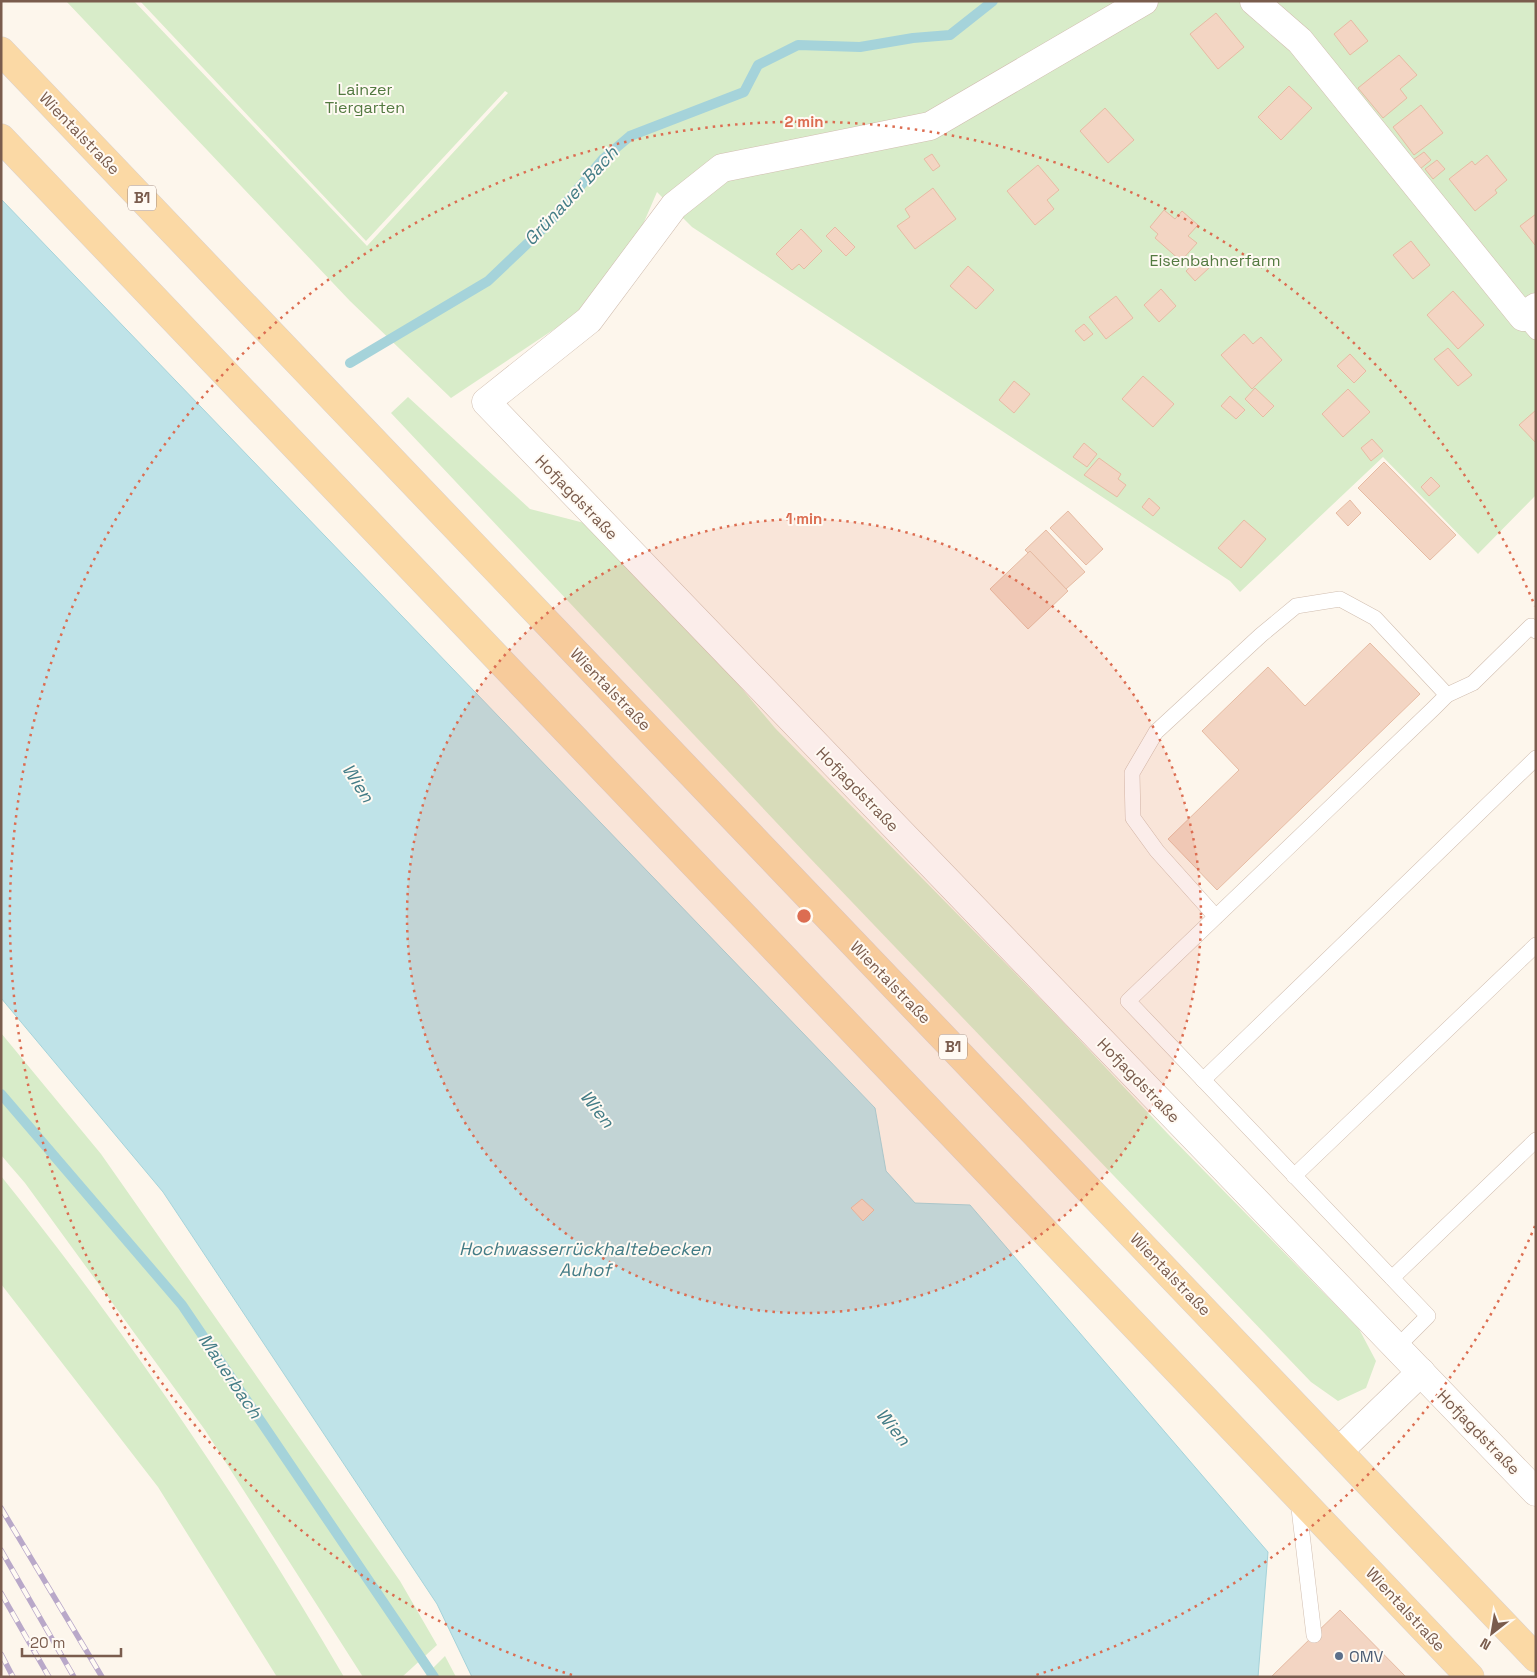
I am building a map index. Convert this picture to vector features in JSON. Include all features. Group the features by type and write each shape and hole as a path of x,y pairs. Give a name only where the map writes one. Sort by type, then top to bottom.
{"main road":[{"name":"Wientalstraße","path":"1,51 1536,1658"},
{"name":"Wientalstraße","path":"1,138 1470,1677"}],"street":[{"name":"Hofjagdstraße","path":"1144,1 930,126 722,168 674,206 589,320 486,402 1536,1492"},
{"path":"1254,1 1300,41 1532,319"},
{"path":"1339,1451 1421,1372"}],"lane":[{"path":"1216,916 1157,851 1133,818 1132,773 1156,732 1261,634 1296,606 1340,599 1375,618 1447,695"},
{"path":"1397,1347 1428,1316 1128,1001 1447,695 1473,682 1532,626 1536,631"},
{"path":"1203,1080 1536,758"},
{"path":"1294,1176 1536,945"},
{"path":"1392,1278 1536,1140"},
{"path":"1297,1494 1314,1635"}],"green space":[{"name":"Eisenbahnerfarm","path":"66,1 134,1 367,246 508,93 505,91 366,241 140,1 1536,1 1536,495 1478,554 1383,457 1240,592 1230,581 692,227 657,192 641,229 574,316 451,398 350,301"},
{"path":"408,397 530,509 596,526 718,660 775,728 1060,1019 1169,1135 1359,1329 1376,1361 1366,1388 1338,1401 1311,1382 808,856 391,413"},
{"path":"1,1033 101,1154 400,1581 437,1645 402,1677 363,1677 205,1430 25,1183 1,1155"},
{"path":"1,1176 94,1296 182,1420 265,1547 344,1677 277,1677 158,1487 1,1284"},
{"path":"445,1656 456,1677 424,1677"}],"water":[{"name":"Hochwasserrückhaltebecken Auhof","path":"1,199 875,1108 886,1171 915,1203 970,1205 1268,1552 1258,1677 472,1677 437,1604 163,1192 1,998"}],"building":[{"path":"1216,13 1244,47 1218,69 1190,34"},
{"path":"1351,20 1368,41 1350,55 1334,34"},
{"path":"1399,55 1417,75 1400,89 1407,98 1383,118 1358,88"},
{"path":"1289,86 1312,108 1281,140 1258,117"},
{"path":"1421,105 1443,133 1414,155 1393,127"},
{"path":"1105,108 1134,140 1108,163 1080,131"},
{"path":"1424,152 1431,160 1420,169 1413,160"},
{"path":"932,154 940,166 933,171 924,159"},
{"path":"1487,155 1507,180 1495,190 1497,193 1475,211 1449,179 1472,161 1475,165"},
{"path":"1437,160 1445,169 1433,179 1425,169"},
{"path":"1038,165 1059,190 1047,200 1054,209 1035,225 1007,191"},
{"path":"933,188 956,219 915,249 897,226 910,217 905,209"},
{"path":"1164,210 1175,219 1182,211 1198,225 1188,236 1197,243 1181,261 1155,238 1158,234 1150,227"},
{"path":"1536,214 1536,244 1535,245 1520,226"},
{"path":"835,227 855,247 846,256 826,236"},
{"path":"801,229 822,251 804,269 799,264 792,270 776,254"},
{"path":"1411,241 1430,265 1413,279 1393,255"},
{"path":"1200,258 1210,267 1195,281 1186,271"},
{"path":"968,266 994,290 976,309 950,286"},
{"path":"1161,289 1176,306 1159,322 1144,305"},
{"path":"1453,291 1484,325 1458,349 1427,315"},
{"path":"1116,296 1133,318 1106,339 1089,317"},
{"path":"1084,324 1093,334 1084,341 1075,331"},
{"path":"1244,334 1253,344 1261,337 1282,360 1252,389 1221,355"},
{"path":"1448,348 1472,375 1458,386 1434,359"},
{"path":"1350,354 1366,371 1354,383 1337,366"},
{"path":"1143,376 1174,404 1153,427 1122,399"},
{"path":"1014,381 1030,394 1014,413 999,400"},
{"path":"1255,388 1274,406 1263,417 1245,399"},
{"path":"1348,389 1370,412 1343,437 1322,414"},
{"path":"1230,396 1245,410 1236,419 1221,406"},
{"path":"1536,410 1536,443 1519,425"},
{"path":"1372,439 1383,451 1371,461 1361,448"},
{"path":"1084,443 1097,454 1087,467 1073,457"},
{"path":"1099,458 1121,474 1118,479 1126,485 1117,497 1084,475"},
{"path":"1384,462 1456,535 1430,560 1358,488"},
{"path":"1431,477 1440,486 1429,496 1421,487"},
{"path":"1149,498 1160,508 1153,516 1142,507"},
{"path":"1350,500 1361,513 1348,526 1336,513"},
{"path":"1068,511 1103,549 1086,565 1050,528"},
{"path":"1244,520 1266,539 1241,568 1218,548"},
{"path":"1046,530 1085,572 1066,589 1030,551 1028,553 1025,550"},
{"path":"1030,551 1068,591 1028,629 990,589"},
{"path":"1370,643 1420,694 1217,890 1168,839 1239,770 1202,731 1268,667 1305,706"},
{"path":"862,1199 874,1210 863,1221 851,1208"},
{"name":"OMV","path":"1340,1610 1406,1677 1271,1677 1314,1635"}],"waterway":[{"name":"Grünauer Bach","path":"350,363 488,281 550,222 603,159 630,136 744,92 758,65 798,45 860,47 913,38 950,35 993,1"},
{"name":"Mauerbach","path":"1,1094 182,1305 434,1677"}],"railway":[{"path":"1,1508 102,1677"},
{"path":"1,1550 74,1677"},
{"path":"1,1593 49,1677"},
{"path":"1,1654 13,1677"}],"place":[{"name":"OMV","path":"1339,1656"}],"park label":[{"name":"Lainzer Tiergarten","path":"365,98"}],"water label":[{"name":"Wien","path":"358,783"},
{"name":"Wien","path":"597,1109"},
{"name":"Wien","path":"893,1427"}]}
